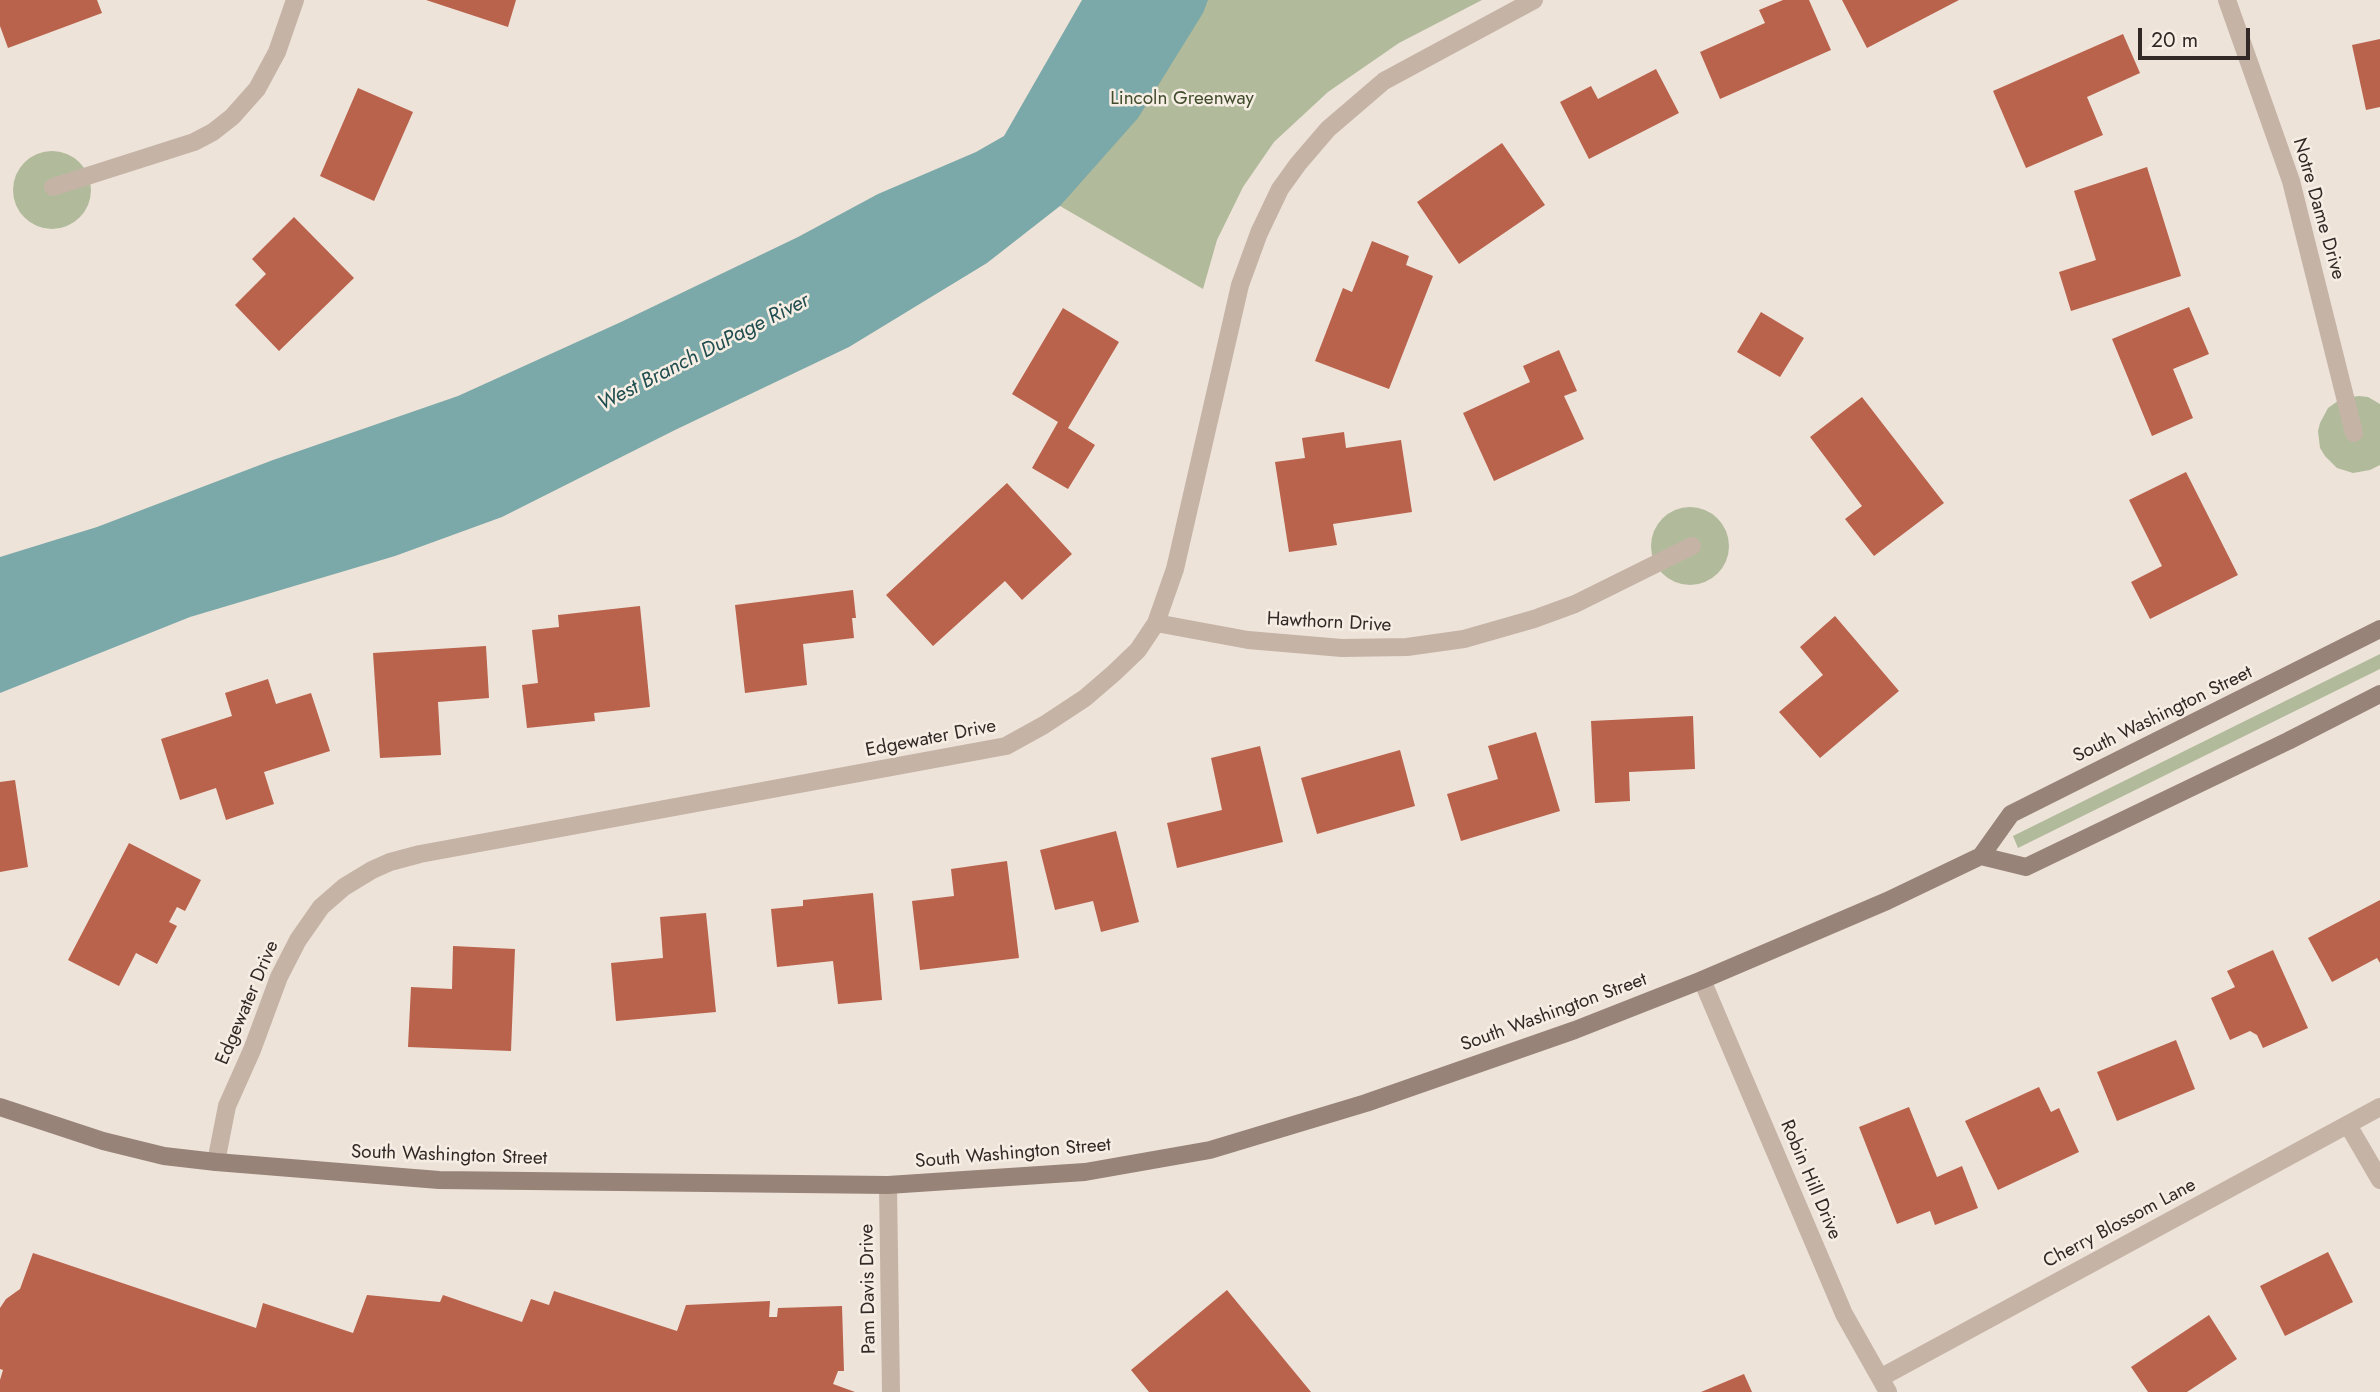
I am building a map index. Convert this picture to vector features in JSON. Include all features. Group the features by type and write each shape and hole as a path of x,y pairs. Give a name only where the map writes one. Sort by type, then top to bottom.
{"main road":[{"name":"South Washington Street","path":"0,1107 103,1141 164,1156 439,1180 888,1185 1084,1172 1209,1150 1366,1103 1575,1030 1702,980 1887,901 1982,856 2011,814 2380,629"},
{"path":"1982,856 2026,867 2380,694"}],"street":[{"path":"53,187 194,142 232,117 257,89 277,52 295,0"},
{"name":"Edgewater Drive","path":"216,1162 227,1106 252,1050 279,976 298,940 321,907 344,887 372,870 420,854 1006,746 1085,698 1138,650 1156,623 1175,569 1240,285 1259,233 1280,189 1328,129 1384,81 1534,0"},
{"name":"Notre Dame Drive","path":"2227,0 2291,181 2354,433"},
{"name":"Hawthorn Drive","path":"1156,623 1248,640 1342,648 1407,647 1464,639 1575,604 1692,545"},
{"name":"Robin Hill Drive","path":"1702,980 1844,1314 1884,1385"},
{"name":"Cherry Blossom Lane","path":"1884,1385 2380,1107"},
{"path":"2348,1125 2380,1181"},
{"name":"Pam Davis Drive","path":"888,1185 891,1392"}],"green space":[{"name":"Lincoln Greenway","path":"1121,0 1482,0 1399,43 1328,92 1274,142 1243,187 1217,240 1203,289 1060,206 1007,171"},
{"path":"52,151 67,154 79,163 88,175 91,190 88,205 79,217 67,226 52,229 37,226 25,217 16,205 13,190 16,175 25,163 37,154"},
{"path":"2368,397 2380,404 2380,465 2353,473 2337,468 2325,456 2320,448 2318,431 2328,408 2342,398"},
{"path":"1690,507 1705,510 1722,524 1729,546 1726,561 1712,578 1690,585 1675,582 1658,568 1651,546 1654,531 1668,514"},
{"path":"2380,654 2380,669 2018,848 2013,836"}],"water":[{"name":"West Branch DuPage River","path":"1082,0 1208,0 1203,13 1138,118 1060,206 987,263 849,347 502,517 395,556 190,617 0,693 0,557 97,527 273,460 458,396 798,237 878,194 976,152 1004,136"}],"building":[{"path":"0,0 97,0 102,13 8,48 0,26"},
{"path":"426,0 516,0 508,27"},
{"path":"1783,0 1809,0 1831,50 1720,99 1700,52 1765,23 1759,10"},
{"path":"1842,0 1959,0 1867,48"},
{"path":"2123,34 2140,73 2087,97 2103,135 2026,168 1993,91"},
{"path":"2380,39 2380,107 2366,110 2352,45"},
{"path":"1656,69 1679,113 1589,159 1560,102 1591,86 1598,99"},
{"path":"358,88 413,112 374,201 320,176"},
{"path":"1502,143 1545,205 1459,264 1417,202"},
{"path":"2147,167 2181,276 2071,311 2059,272 2096,260 2074,191"},
{"path":"294,217 354,278 279,351 235,305 266,274 252,259"},
{"path":"1372,241 1409,256 1406,265 1433,276 1389,389 1315,361 1343,288 1352,292"},
{"path":"2189,307 2209,354 2173,369 2193,418 2152,436 2112,339"},
{"path":"1063,308 1119,342 1068,428 1095,445 1068,489 1032,468 1058,422 1012,394"},
{"path":"1761,312 1804,338 1780,377 1737,352"},
{"path":"1559,350 1577,391 1564,396 1584,439 1494,481 1463,413 1530,382 1523,366"},
{"path":"1862,397 1944,503 1874,556 1845,519 1862,506 1810,437"},
{"path":"1344,432 1346,448 1401,440 1412,512 1333,524 1337,545 1289,552 1275,462 1305,458 1302,438"},
{"path":"2186,472 2238,575 2150,619 2131,582 2162,566 2129,500"},
{"path":"1007,483 1072,554 1022,600 1005,581 933,646 886,595"},
{"path":"853,590 856,618 852,618 854,638 803,644 807,685 745,693 735,605"},
{"path":"640,606 650,707 594,713 595,721 527,728 522,685 538,683 532,630 559,627 558,615"},
{"path":"1835,616 1899,691 1820,758 1779,712 1823,675 1800,647"},
{"path":"486,646 489,698 438,702 441,755 380,758 373,653"},
{"path":"268,679 276,704 311,693 330,751 264,772 274,804 226,820 216,788 180,800 161,739 232,716 225,693"},
{"path":"1693,716 1695,769 1629,772 1630,801 1595,803 1591,721"},
{"path":"1536,732 1560,811 1461,841 1447,794 1498,779 1488,746"},
{"path":"1260,746 1283,842 1177,868 1167,823 1222,810 1211,758"},
{"path":"1400,750 1415,806 1317,834 1301,778"},
{"path":"15,780 28,867 0,872 0,782"},
{"path":"1116,831 1139,922 1101,932 1093,901 1055,910 1040,850"},
{"path":"129,843 201,880 185,911 177,907 169,922 177,926 157,964 136,953 119,986 68,960"},
{"path":"1007,861 1019,958 920,970 912,901 954,896 951,869"},
{"path":"873,893 882,1000 838,1004 833,961 777,967 771,909 803,906 803,900"},
{"path":"2380,900 2380,963 2377,958 2332,982 2308,938"},
{"path":"706,913 716,1012 616,1021 611,963 663,958 660,917"},
{"path":"453,946 515,949 511,1051 408,1047 411,987 452,989"},
{"path":"2273,950 2308,1028 2263,1048 2257,1035 2250,1031 2230,1040 2211,998 2235,987 2227,971"},
{"path":"2176,1040 2195,1089 2117,1121 2097,1072"},
{"path":"2039,1087 2051,1112 2059,1108 2079,1152 1998,1190 1965,1121"},
{"path":"1909,1107 1937,1177 1962,1166 1978,1208 1935,1225 1930,1211 1897,1224 1859,1127"},
{"path":"2328,1252 2353,1302 2285,1336 2260,1286"},
{"path":"33,1253 256,1328 263,1303 353,1333 367,1295 440,1302 443,1295 522,1322 531,1299 549,1305 554,1291 677,1331 686,1305 770,1301 769,1317 777,1317 778,1308 842,1306 844,1371 838,1371 833,1384 855,1392 0,1392 3,1370 0,1369 0,1308 6,1299 20,1289"},
{"path":"1227,1290 1311,1392 1149,1392 1131,1370"},
{"path":"2209,1315 2237,1359 2187,1392 2148,1392 2131,1367"},
{"path":"1744,1374 1752,1392 1701,1392"}]}
